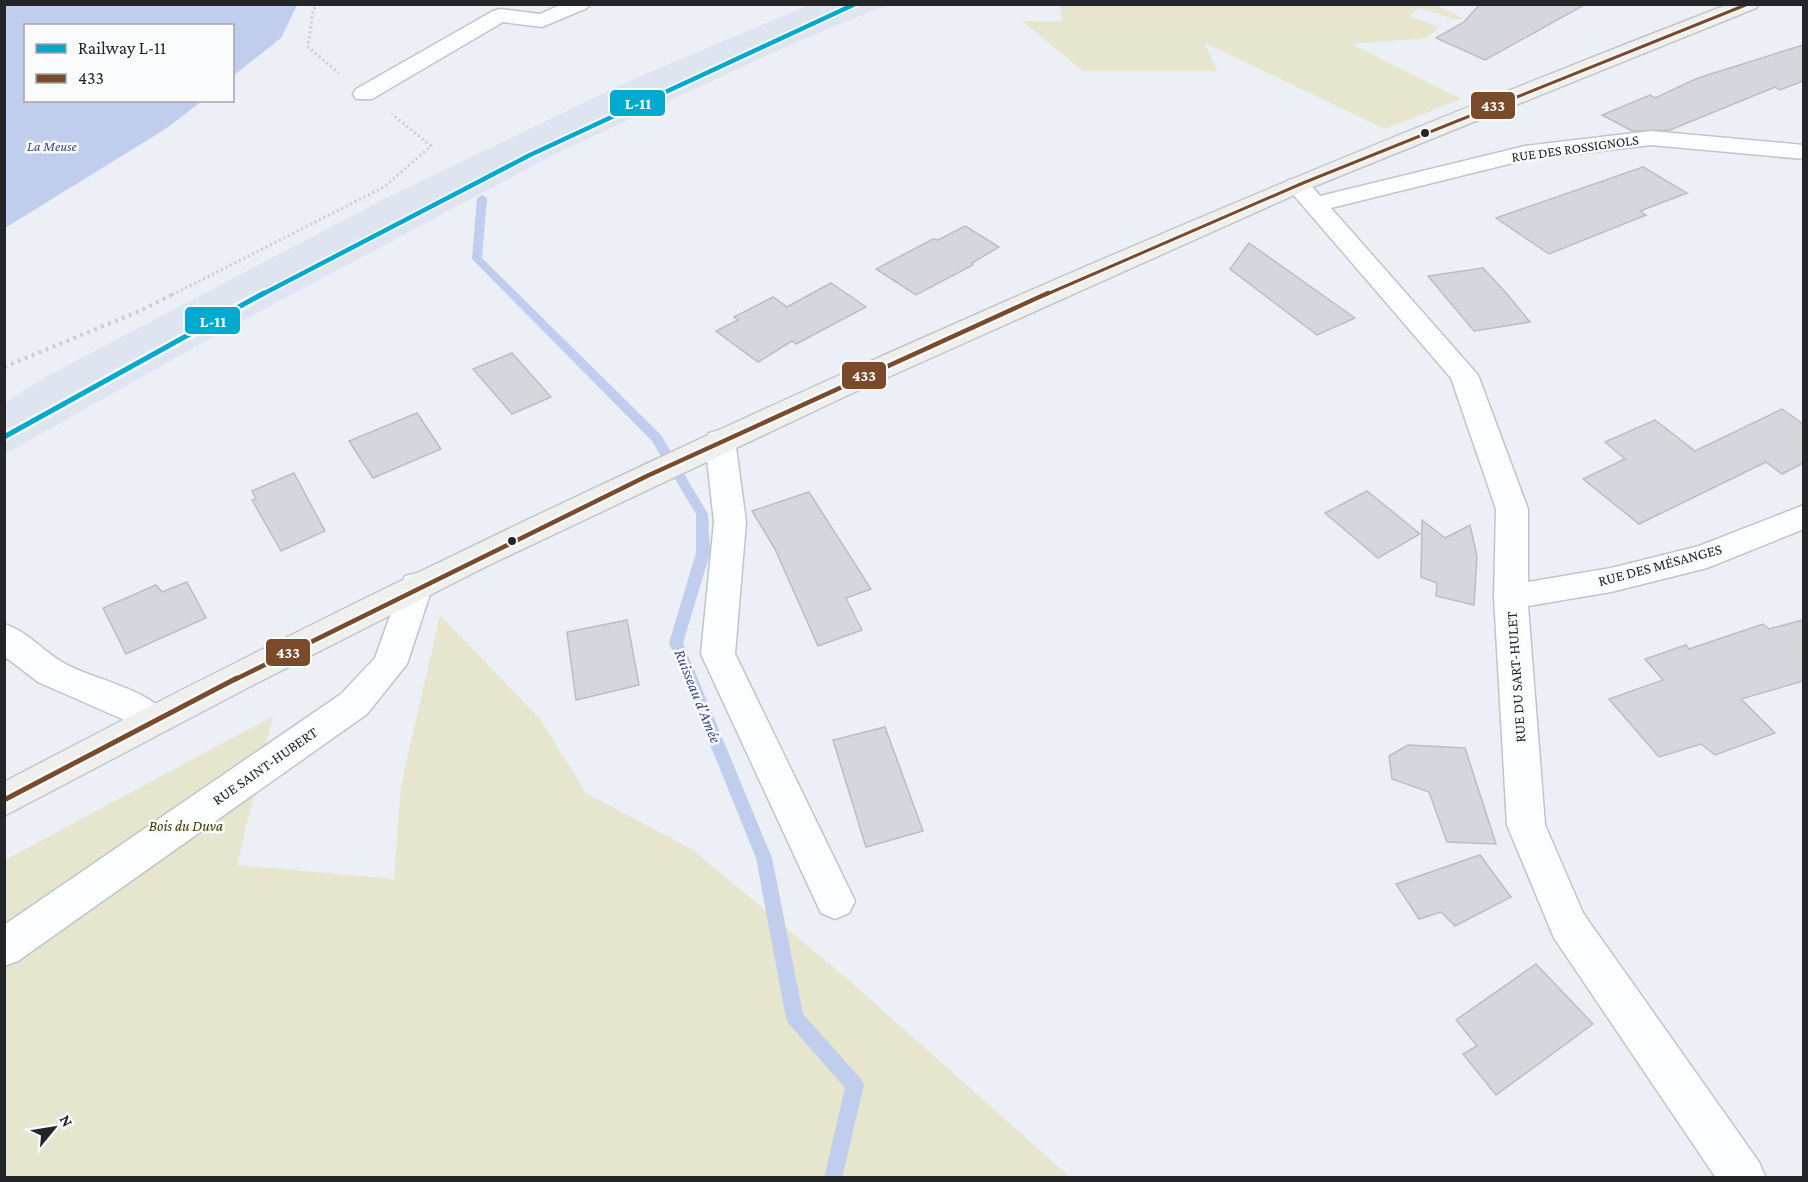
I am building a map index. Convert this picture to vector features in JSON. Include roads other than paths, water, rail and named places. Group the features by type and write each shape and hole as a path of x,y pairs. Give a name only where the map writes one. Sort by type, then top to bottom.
{"main road":[{"path":"4,800 152,720 417,585 720,440 1306,194 1487,106 1749,4"}],"street":[{"path":"364,94 499,10 542,21 580,4"},
{"name":"RUE DES ROSSIGNOLS","path":"1306,194 1525,153 1652,138 1803,152"},
{"name":"RUE DU SART-HULET","path":"1306,194 1464,375 1512,509 1511,597 1526,825 1568,925 1743,1178"},
{"path":"720,440 730,522 718,654 835,901"},
{"name":"RUE DES MÉSANGES","path":"1511,597 1611,580 1707,556 1803,516"},
{"name":"RUE SAINT-HUBERT","path":"4,948 354,704 390,664 417,585"},
{"path":"4,637 50,672 135,709 152,720"}],"water":[{"name":"La Meuse","path":"5,4 297,4 281,38 234,75 234,24 24,24 24,102 201,102 167,128 5,228"}],"waterway":[{"name":"Ruisseau d'Amée","path":"482,198 477,259 657,438 702,514 703,553 676,643 764,858 795,1018 855,1085 833,1178"}],"rail line":[{"name":"L-11","path":"4,437 318,264 530,155 855,4"}],"park label":[{"name":"Bois du Duva","path":"186,826"}]}
